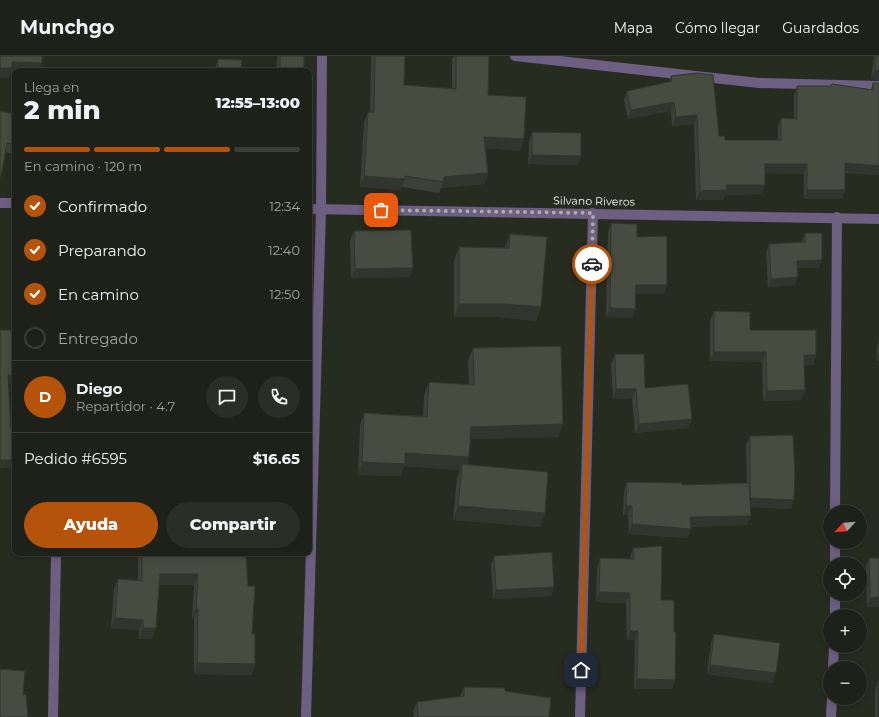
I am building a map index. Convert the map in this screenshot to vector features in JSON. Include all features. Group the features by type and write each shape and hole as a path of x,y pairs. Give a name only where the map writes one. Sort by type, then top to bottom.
{"street":[{"path":"312,514 321,209 322,56"},
{"path":"515,56 759,84 879,86"},
{"path":"0,203 12,203"},
{"name":"Silvano Riveros","path":"312,209 879,219"},
{"path":"580,717 593,213"},
{"path":"835,505 837,218"},
{"path":"53,717 56,556"},
{"path":"306,717 311,556"},
{"path":"831,717 832,705"}],"building":[{"path":"0,56 42,56 42,63 12,62 12,68 0,68"},
{"path":"280,56 304,56 304,68 280,68"},
{"path":"375,56 405,56 404,85 456,89 456,56 489,56 488,95 526,97 524,139 484,137 488,173 444,177 443,182 405,176 405,179 364,176 368,112 374,112"},
{"path":"876,56 879,56 879,71 875,70"},
{"path":"218,59 242,60 241,68 218,68"},
{"path":"697,73 713,75 719,136 725,136 725,140 781,140 781,118 797,119 797,86 831,86 832,84 873,90 873,83 879,83 879,166 845,163 845,190 807,190 807,164 765,164 765,185 726,185 727,190 700,191 697,115 676,117 674,102 631,110 627,91 672,81 671,76"},
{"path":"0,111 12,113 12,144 7,143 2,172 0,172"},
{"path":"532,132 581,133 581,156 532,155"},
{"path":"611,223 637,224 637,237 667,236 667,285 636,285 635,309 610,308"},
{"path":"411,230 413,268 355,269 354,231"},
{"path":"805,233 822,233 822,260 797,261 798,277 771,279 769,244 805,242"},
{"path":"510,234 547,237 541,307 504,304 459,304 459,247 509,248"},
{"path":"714,311 750,312 750,330 816,330 816,355 804,355 805,390 767,391 766,352 714,352"},
{"path":"0,330 12,330 12,375 8,375 12,427 12,460 0,460"},
{"path":"561,346 563,424 471,427 469,457 405,453 405,464 362,462 364,413 427,417 429,382 474,385 473,348"},
{"path":"615,354 644,354 645,388 688,384 692,419 639,424 636,389 616,389"},
{"path":"793,435 795,475 794,500 750,498 750,436"},
{"path":"462,464 548,472 545,513 458,506"},
{"path":"627,482 682,483 682,485 749,483 751,516 690,517 691,529 632,524 632,506 626,506"},
{"path":"662,546 661,600 674,600 674,632 676,632 675,680 637,679 638,631 630,631 630,593 599,592 600,558 634,559 633,548"},
{"path":"552,552 554,587 496,590 494,556"},
{"path":"142,556 246,556 248,586 255,586 252,634 255,634 255,664 197,663 198,609 196,609 198,574 160,574 156,628 143,628 143,620 115,618 118,579 142,581"},
{"path":"869,558 879,558 879,597 870,598"},
{"path":"714,634 780,643 776,673 710,665"},
{"path":"0,669 25,671 23,695 26,694 28,717 0,717"},
{"path":"879,681 879,717 878,717"},
{"path":"464,687 505,688 505,691 551,698 549,717 418,717 417,702 464,696"}],"way so far":[{"path":"381,210 593,213 592,264"}],"route":[{"path":"581,670 592,264"}]}
